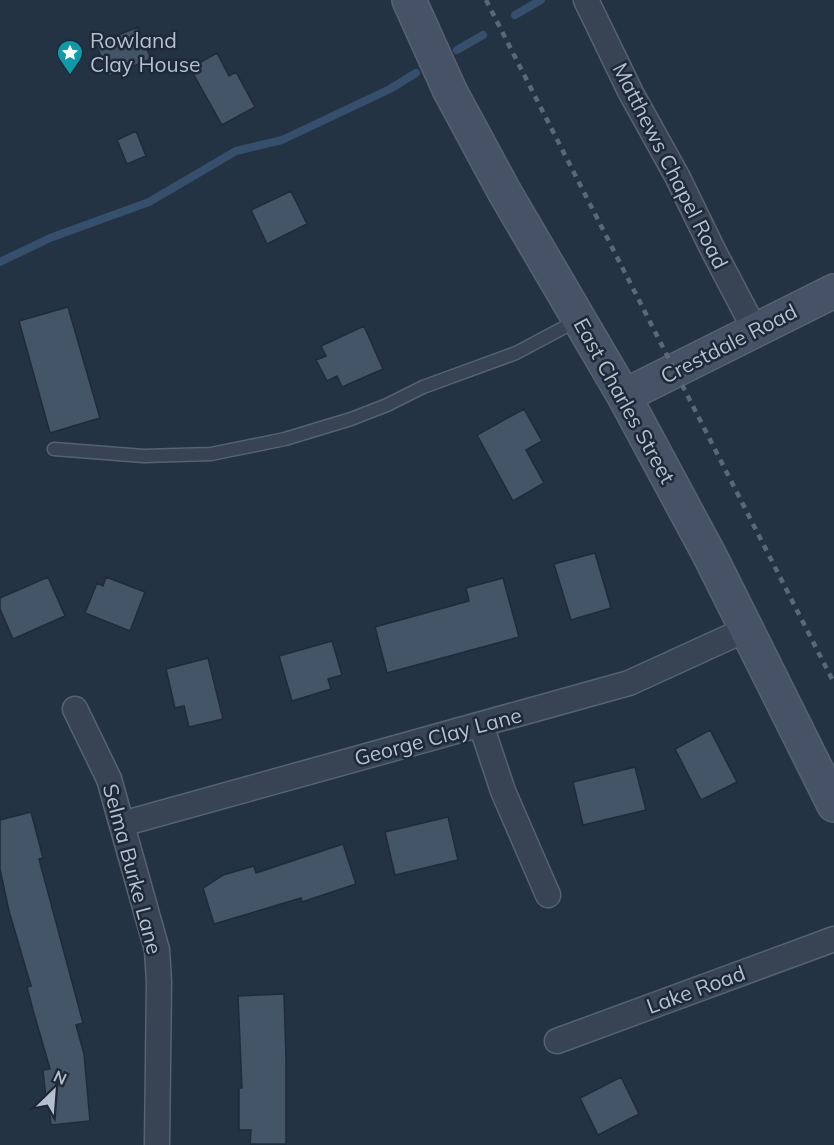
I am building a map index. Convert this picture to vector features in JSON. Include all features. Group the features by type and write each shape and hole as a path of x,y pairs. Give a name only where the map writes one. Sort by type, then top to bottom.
{"street":[{"name":"East Charles Street","path":"409,0 450,91 504,191 624,396 747,629 834,805"},
{"name":"Matthews Chapel Road","path":"586,0 755,330"},
{"name":"Crestdale Road","path":"624,396 834,291"},
{"name":"George Clay Lane","path":"122,824 630,683 747,629"},
{"name":"Selma Burke Lane","path":"75,709 109,778 156,950 159,982 157,1145"},
{"path":"482,725 503,791 548,896"},
{"name":"Lake Road","path":"557,1041 834,939"}],"lane":[{"path":"54,448 144,456 211,453 285,439 351,419 387,405 423,387 516,353 579,319"}],"building":[{"path":"138,27 151,59 109,76 96,44"},
{"path":"217,53 229,76 236,72 255,107 222,125 190,68"},
{"path":"136,131 146,156 127,164 117,140"},
{"path":"291,191 307,224 267,244 251,210"},
{"path":"68,307 100,418 50,433 19,321"},
{"path":"364,326 383,369 342,387 337,376 327,381 316,360 326,356 321,346"},
{"path":"524,409 542,441 526,450 544,483 513,501 477,435"},
{"path":"595,553 611,608 571,620 554,564"},
{"path":"48,577 65,616 13,639 0,609 0,598"},
{"path":"106,577 145,592 130,631 85,613 97,583 103,586"},
{"path":"503,578 519,637 387,673 375,627 469,601 466,588"},
{"path":"332,641 342,675 328,679 331,689 292,701 279,656"},
{"path":"208,658 223,719 189,727 184,706 175,708 166,669"},
{"path":"710,730 737,782 701,800 675,749"},
{"path":"635,767 646,810 583,825 573,782"},
{"path":"31,812 43,858 39,859 83,1023 76,1025 84,1054 90,1121 51,1125 43,1070 50,1069 27,987 31,986 9,911 0,869 0,820"},
{"path":"448,817 458,860 395,875 385,832"},
{"path":"343,844 356,884 302,902 301,898 214,924 203,888 223,875 254,866 256,873"},
{"path":"284,994 286,1144 250,1144 251,1130 239,1130 239,1088 242,1088 238,996"},
{"path":"621,1077 639,1114 598,1135 580,1098"}],"waterway":[{"path":"515,15 541,0"},
{"path":"457,50 483,35"},
{"path":"0,262 50,238 149,202 236,151 282,140 390,89 416,73"}],"railway":[{"path":"486,0 834,683"}],"place":[{"name":"Rowland Clay House","path":"70,76"}]}
